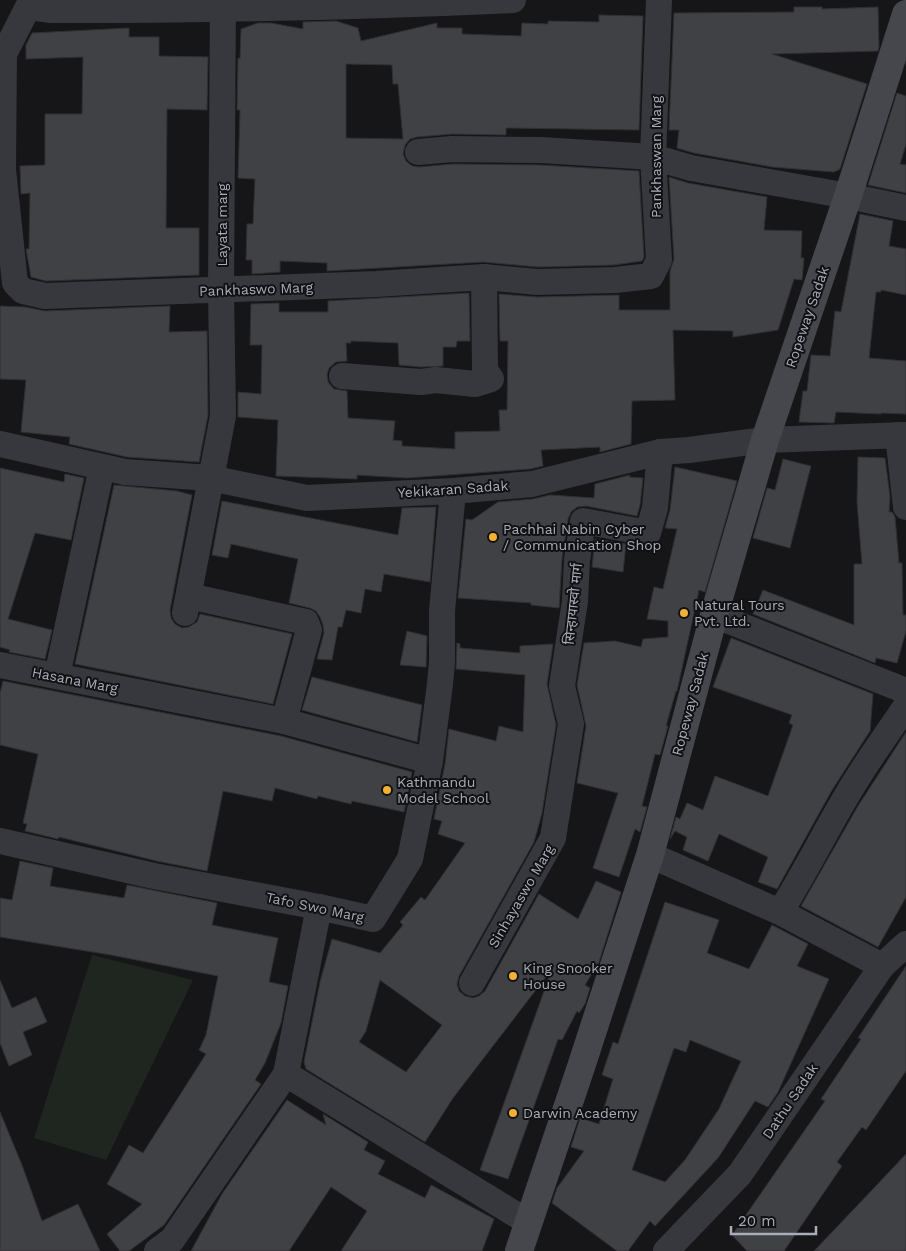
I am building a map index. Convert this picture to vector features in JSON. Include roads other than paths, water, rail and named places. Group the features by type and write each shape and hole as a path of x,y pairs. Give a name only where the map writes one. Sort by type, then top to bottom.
{"main road":[{"name":"Ropeway Sadak","path":"519,1251 650,855 714,615 765,440 848,196 906,14"}],"street":[{"name":"Pankhaswo Marg","path":"513,0 376,6 223,5 52,10 28,7 4,54 1,170 15,283 23,291 45,296 221,291 484,277 537,282 615,280"},
{"name":"Pankhaswan Marg","path":"615,280 651,276 658,260 654,157 659,0"},
{"name":"Layata marg","path":"223,5 221,291 223,416 187,605 306,622 309,630 284,721"},
{"path":"418,152 452,149 541,150 654,157 691,168 906,208"},
{"path":"342,376 420,382 436,380 475,384 491,379 485,370 484,277"},
{"path":"902,435 906,507"},
{"name":"Yekikaran Sadak","path":"0,444 125,472 210,478 307,498 453,491 532,484 660,452 765,440 902,435"},
{"name":"सिन्हायास्वो मार्ग","path":"562,686 575,601 577,560 583,521 648,534 656,508 660,452"},
{"path":"57,676 102,467"},
{"name":"Tafo Swo Marg","path":"0,841 154,876 373,919 410,859 430,761 442,662 442,611 453,491"},
{"path":"714,615 906,691"},
{"name":"Hasana Marg","path":"0,665 284,721 430,761"},
{"name":"Sinhayaswo Marg","path":"472,983 553,838 571,724 562,686"},
{"path":"780,912 855,782 906,706"},
{"path":"650,855 780,912 882,966"},
{"path":"157,1251 172,1240 286,1074 319,907"},
{"name":"Dathu Sadak","path":"666,1251 740,1174 882,966 906,944"},
{"path":"286,1074 528,1222"}],"place":[{"name":"Pachhai Nabin Cyber / Communication Shop","path":"493,537"},
{"name":"Natural Tours Pvt. Ltd.","path":"684,613"},
{"name":"Kathmandu Model School","path":"387,790"},
{"name":"King Snooker House","path":"513,976"},
{"name":"Darwin Academy","path":"513,1113"}]}
